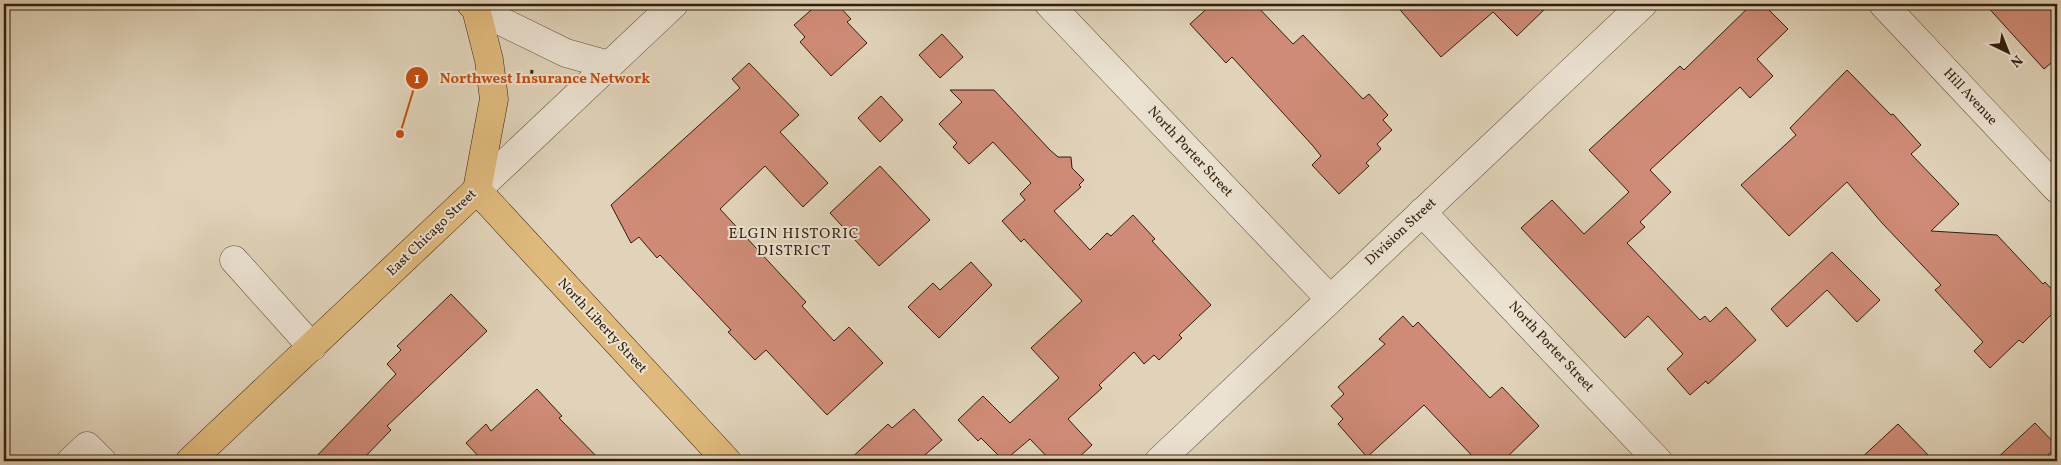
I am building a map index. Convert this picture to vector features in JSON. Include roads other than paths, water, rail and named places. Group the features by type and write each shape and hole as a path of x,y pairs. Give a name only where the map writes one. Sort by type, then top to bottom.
{"main road":[{"path":"473,7 489,60 494,100 477,190"},
{"name":"East Chicago Street","path":"190,461 477,190"},
{"name":"North Liberty Street","path":"477,190 727,461"}],"street":[{"name":"East Chicago Street","path":"477,190 674,4"},
{"name":"North Porter Street","path":"1049,4 1330,300"},
{"name":"Division Street","path":"1159,461 1643,4"},
{"name":"Hill Avenue","path":"1883,4 2057,189"},
{"path":"473,7 566,53 609,65"},
{"name":"North Porter Street","path":"1422,212 1658,461"},
{"path":"234,260 312,347"},
{"path":"71,461 87,446 102,461"}],"place":[{"name":"Northwest Insurance Network","path":"400,134"}],"district":[{"name":"ELGIN HISTORIC DISTRICT","path":"794,242"}]}
